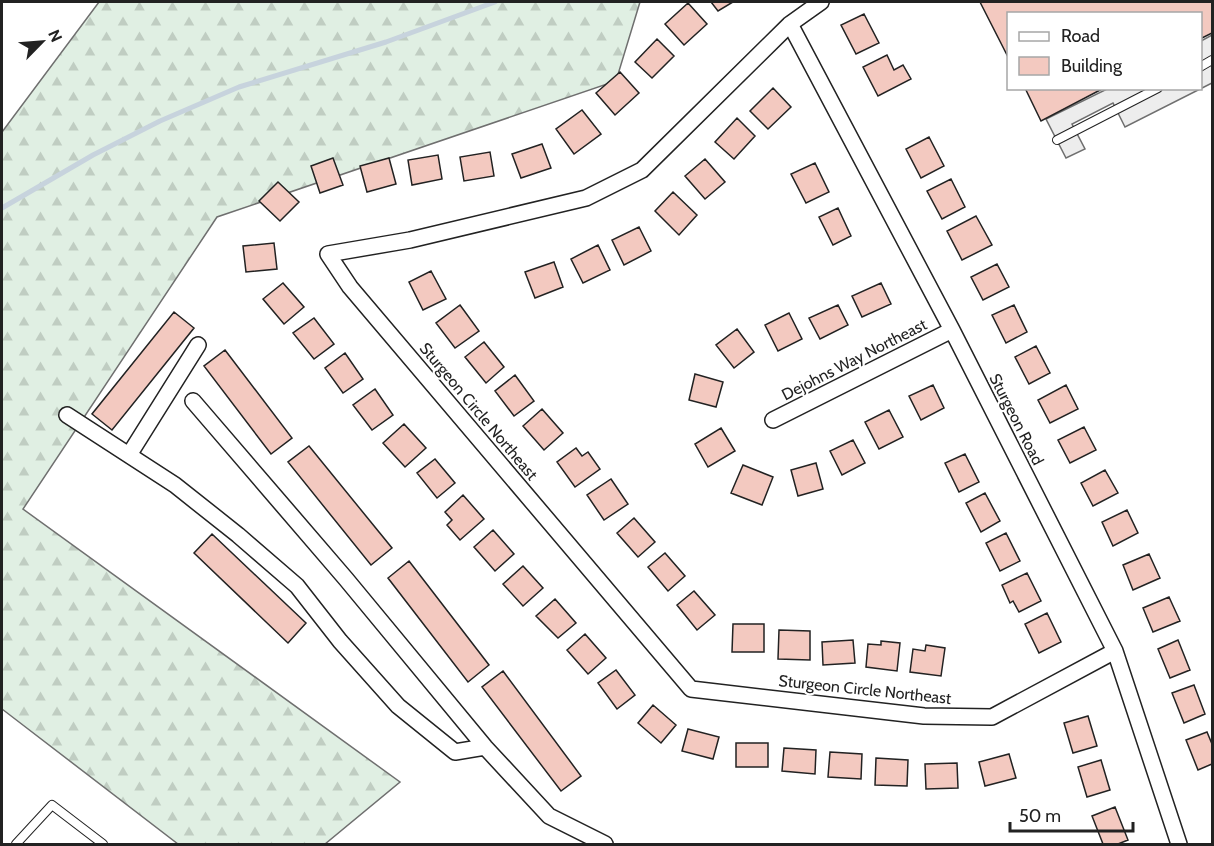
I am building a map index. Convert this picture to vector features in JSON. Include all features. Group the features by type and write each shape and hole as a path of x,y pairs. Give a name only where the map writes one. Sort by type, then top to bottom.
{"street":[{"name":"Sturgeon Circle Northeast","path":"821,2 790,24 642,170 586,198 410,240 328,254 350,287 691,689 924,716 992,717 1115,651"},
{"name":"Sturgeon Road","path":"790,24 952,330 1115,651 1179,844"},
{"name":"Dejohns Way Northeast","path":"773,420 952,330"},
{"path":"129,456 198,345"},
{"path":"193,401 346,579 484,747 549,816 605,844"},
{"path":"67,415 175,485 297,586 340,641 398,706 455,752 484,747"}],"lane":[{"path":"1057,140 1154,90"},
{"path":"16,844 52,805 102,844"}],"green space":[{"path":"99,2 640,2 616,81 217,217 23,509 400,782 325,844 178,844 2,709 2,132"}],"shaded area":[{"path":"1212,35 1212,83 1202,88 1202,40"},
{"path":"1105,90 1198,90 1125,127 1113,103 1072,124 1085,149 1066,158 1046,119"}],"building":[{"path":"711,2 733,2 718,11"},
{"path":"980,2 1212,2 1212,33 1202,38 1202,12 1007,12 1007,55"},
{"path":"688,3 707,24 684,45 665,24"},
{"path":"864,14 879,43 856,54 841,25"},
{"path":"657,39 674,56 652,78 635,62"},
{"path":"887,55 894,70 903,65 911,79 878,96 863,67"},
{"path":"620,72 639,93 615,115 596,93"},
{"path":"773,88 791,107 768,129 750,111"},
{"path":"1026,90 1100,90 1041,121"},
{"path":"582,110 601,134 574,154 556,129"},
{"path":"737,118 755,136 734,159 715,142"},
{"path":"929,137 944,166 921,178 906,149"},
{"path":"542,144 551,168 521,178 512,154"},
{"path":"490,152 494,176 464,181 460,157"},
{"path":"438,155 442,179 412,185 408,160"},
{"path":"333,158 343,185 320,193 311,166"},
{"path":"389,158 396,184 367,192 360,166"},
{"path":"705,159 725,182 705,199 685,176"},
{"path":"815,163 829,192 806,203 791,174"},
{"path":"951,179 965,207 942,219 927,191"},
{"path":"278,182 299,202 280,221 259,201"},
{"path":"673,192 697,215 679,235 655,211"},
{"path":"838,208 851,236 833,245 819,217"},
{"path":"976,216 992,245 962,260 947,231"},
{"path":"639,227 651,251 624,265 612,240"},
{"path":"274,243 277,269 246,272 243,246"},
{"path":"598,245 610,270 583,283 571,259"},
{"path":"554,262 563,287 535,298 525,272"},
{"path":"997,264 1009,287 983,300 971,277"},
{"path":"431,271 446,299 423,310 409,282"},
{"path":"283,283 304,307 284,324 263,299"},
{"path":"881,283 891,304 862,317 852,296"},
{"path":"460,305 479,331 455,348 436,323"},
{"path":"838,305 848,325 820,339 809,318"},
{"path":"1014,305 1027,332 1006,343 992,315"},
{"path":"174,312 194,328 112,430 92,414"},
{"path":"789,313 802,339 778,351 765,325"},
{"path":"314,318 334,344 314,359 293,333"},
{"path":"737,329 754,352 734,368 716,345"},
{"path":"484,342 504,367 486,383 465,357"},
{"path":"1036,346 1050,373 1029,384 1015,357"},
{"path":"225,350 292,438 271,454 204,366"},
{"path":"345,353 363,379 343,393 325,368"},
{"path":"695,374 723,382 716,407 689,400"},
{"path":"515,375 534,401 514,416 495,391"},
{"path":"933,385 944,408 921,420 909,396"},
{"path":"1066,385 1078,409 1050,423 1038,400"},
{"path":"375,389 393,415 372,430 353,405"},
{"path":"542,409 563,433 544,450 523,426"},
{"path":"889,410 903,437 879,449 865,422"},
{"path":"404,424 426,448 405,467 383,443"},
{"path":"1084,427 1096,450 1070,463 1058,440"},
{"path":"721,428 735,451 708,467 695,444"},
{"path":"853,440 865,463 842,475 830,451"},
{"path":"309,446 392,548 371,565 288,462"},
{"path":"576,448 582,456 588,452 600,469 575,487 557,462"},
{"path":"965,454 979,482 959,492 945,463"},
{"path":"435,459 455,483 437,498 417,473"},
{"path":"816,463 823,489 798,496 791,470"},
{"path":"743,465 773,477 762,505 731,493"},
{"path":"1105,470 1118,493 1093,506 1081,483"},
{"path":"611,479 628,504 604,520 587,495"},
{"path":"985,493 1000,521 981,532 966,503"},
{"path":"463,495 484,519 460,540 447,525 452,520 445,512"},
{"path":"1127,510 1138,533 1113,546 1102,522"},
{"path":"634,518 655,542 638,557 617,533"},
{"path":"493,530 514,554 495,571 474,547"},
{"path":"1006,533 1020,561 1000,571 986,543"},
{"path":"212,534 306,623 288,643 194,553"},
{"path":"665,553 685,576 668,591 648,567"},
{"path":"1149,554 1160,578 1133,590 1123,565"},
{"path":"409,561 489,665 468,682 388,578"},
{"path":"523,566 543,588 523,606 503,584"},
{"path":"1027,573 1041,601 1019,612 1013,601 1010,603 1002,585"},
{"path":"694,591 715,615 697,630 677,605"},
{"path":"1169,597 1180,621 1153,632 1143,608"},
{"path":"555,599 576,623 558,638 536,616"},
{"path":"1047,613 1061,642 1039,653 1025,624"},
{"path":"733,624 764,624 764,652 732,652"},
{"path":"779,630 810,631 810,660 778,659"},
{"path":"585,634 606,658 588,674 567,650"},
{"path":"853,640 855,663 823,665 822,642"},
{"path":"1178,640 1190,670 1170,678 1158,649"},
{"path":"881,641 900,643 897,671 866,667 868,644 881,645"},
{"path":"926,645 945,648 941,676 910,672 913,649 925,651"},
{"path":"616,670 635,695 617,709 598,683"},
{"path":"503,671 581,776 561,791 482,687"},
{"path":"1194,685 1205,714 1184,723 1172,693"},
{"path":"653,705 676,725 661,743 638,723"},
{"path":"1088,716 1097,746 1073,753 1064,723"},
{"path":"688,729 719,737 713,759 682,751"},
{"path":"1207,732 1212,744 1212,764 1198,770 1186,740"},
{"path":"736,743 768,743 768,767 736,767"},
{"path":"784,748 816,750 815,774 782,771"},
{"path":"830,752 862,754 861,779 828,777"},
{"path":"1009,754 1016,778 985,786 979,762"},
{"path":"876,758 908,760 907,786 875,785"},
{"path":"1101,760 1110,790 1087,797 1078,767"},
{"path":"957,763 958,788 926,789 925,764"},
{"path":"1115,807 1128,840 1118,844 1103,844 1092,816"}],"waterway":[{"path":"2,208 93,155 160,121 239,87 386,42 495,2"}]}
